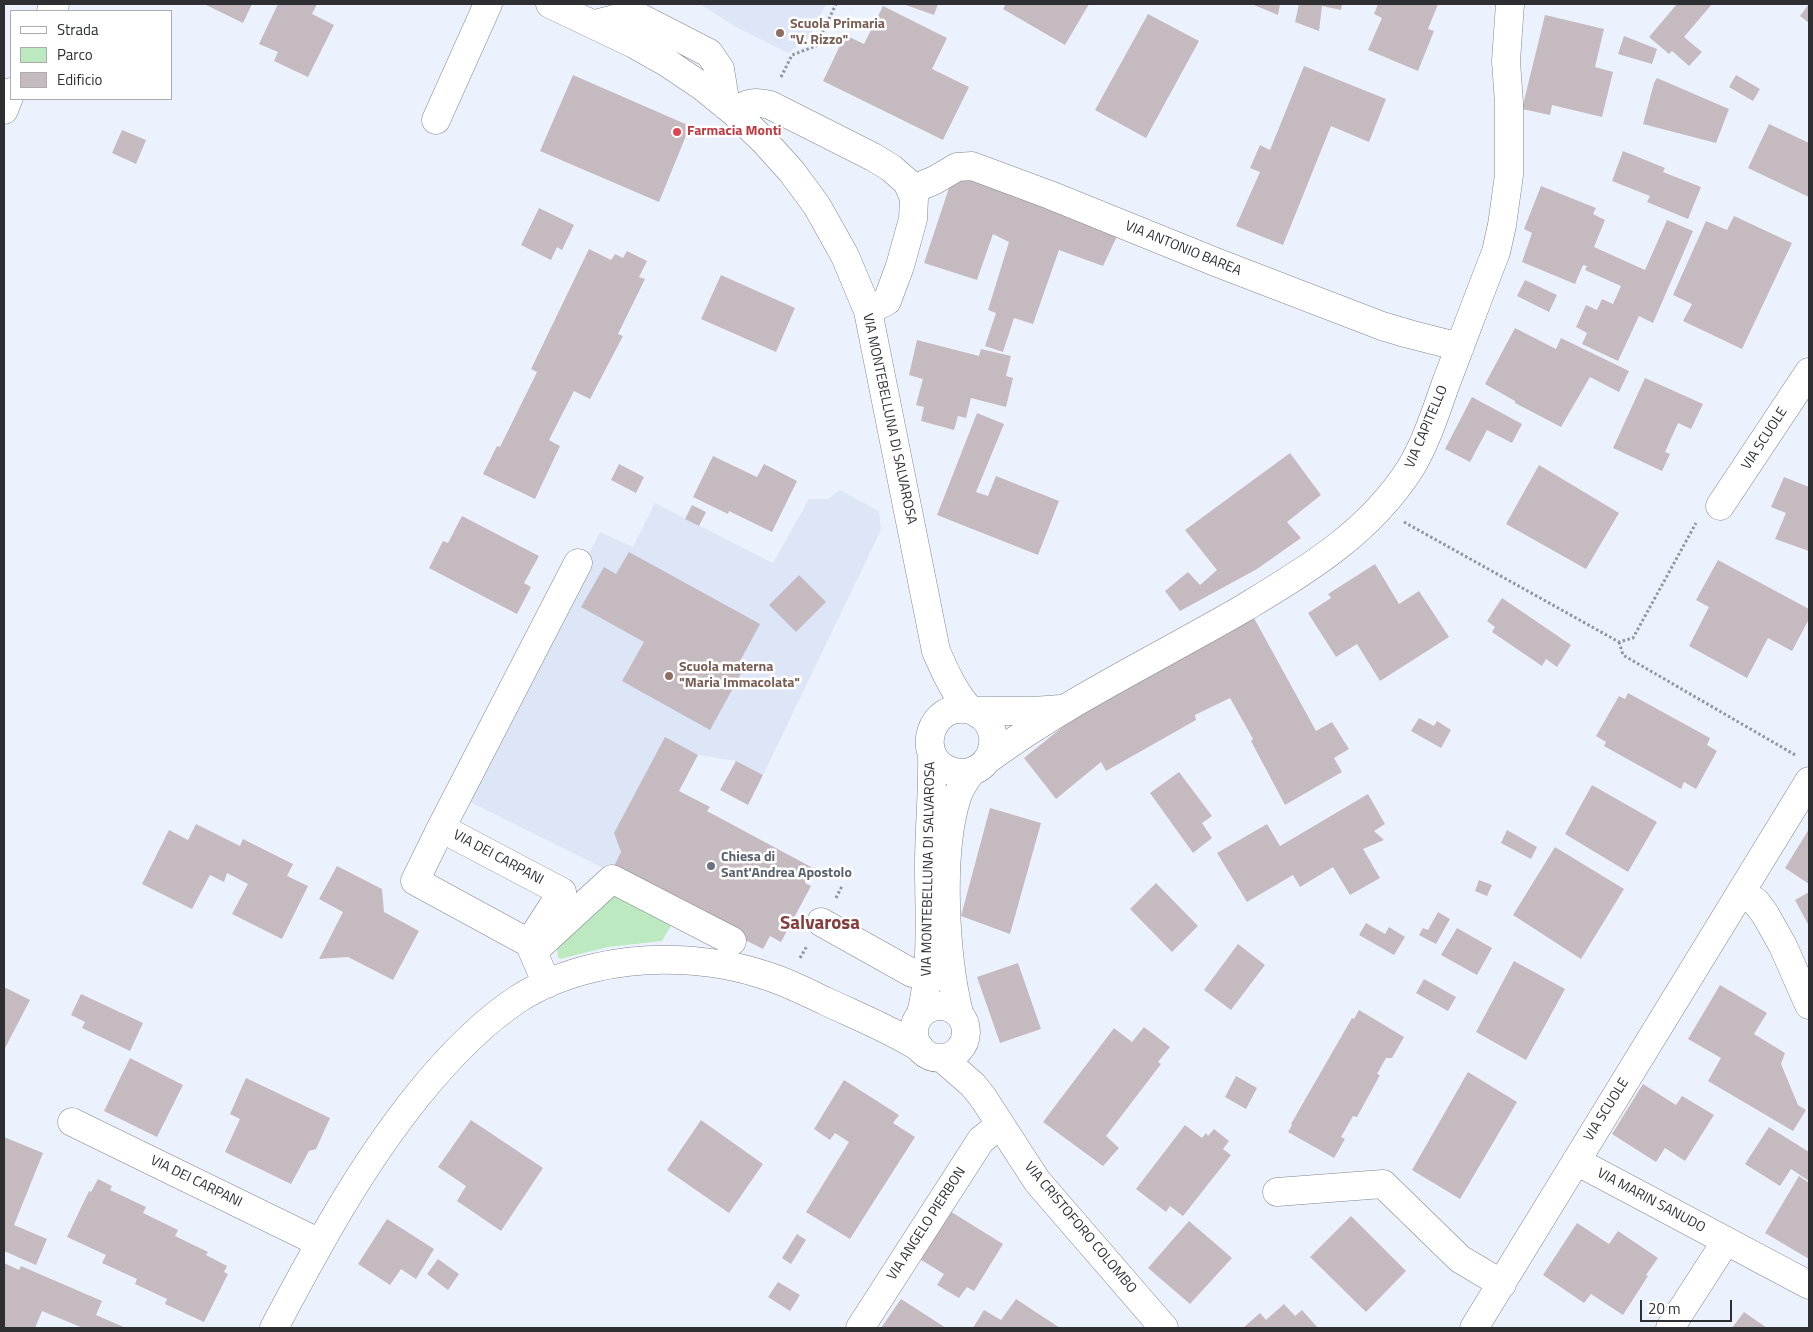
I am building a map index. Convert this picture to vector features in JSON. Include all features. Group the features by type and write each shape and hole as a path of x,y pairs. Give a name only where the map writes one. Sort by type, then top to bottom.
{"street":[{"path":"436,120 488,4"},
{"name":"VIA MONTEBELLUNA DI SALVAROSA","path":"550,4 594,24 666,62 730,109 779,156 817,206 845,256 868,311 936,651 936,702 933,726"},
{"name":"VIA CAPITELLO","path":"980,765 1046,719 1216,624 1312,567 1340,546 1380,509 1415,461 1434,417 1496,252 1509,175 1510,141 1506,61 1510,4"},
{"path":"4,110 10,95"},
{"path":"730,109 752,102 768,105 802,120 873,157 891,168 907,182 915,203 913,220 892,292 887,301 868,311"},
{"name":"VIA ANTONIO BAREA","path":"911,190 935,180 957,167 972,166 1382,326 1460,347"},
{"name":"VIA SCUOLE","path":"1710,511 1809,372"},
{"path":"441,828 578,563"},
{"name":"VIA MONTEBELLUNA DI SALVAROSA","path":"936,651 954,688 972,711"},
{"path":"972,711 982,716 992,732 993,742 980,765 963,773 953,772 937,762 932,754 930,735 933,726 938,718 946,713 955,709 972,711 1040,711 1067,708"},
{"name":"VIA MONTEBELLUNA DI SALVAROSA","path":"919,1016 927,982 930,958 929,863 932,754"},
{"name":"VIA MONTEBELLUNA DI SALVAROSA","path":"962,1022 954,990 948,930 947,863 951,823 957,797 963,784 980,765"},
{"name":"VIA SCUOLE","path":"1474,1328 1741,892 1804,769"},
{"name":"VIA DEI CARPANI","path":"441,828 562,892 531,947 415,881 441,828"},
{"path":"547,984 531,947 612,879 732,941"},
{"path":"1741,892 1756,902 1765,914 1783,946 1809,1005"},
{"path":"821,922 912,973"},
{"path":"274,1328 366,1164 411,1104 442,1066 467,1040 494,1017 520,999 547,984 615,963 658,959 694,961 740,968 769,976 894,1033 931,1053 952,1056 960,1050 965,1041 962,1022 951,1008 942,1006 928,1009 919,1016 890,1022 858,1016"},
{"path":"919,1016 914,1033 931,1053"},
{"name":"VIA CRISTOFORO COLOMBO","path":"962,1022 984,1099"},
{"name":"VIA CRISTOFORO COLOMBO","path":"931,1053 965,1078 984,1099 1037,1181 1164,1328"},
{"name":"VIA DEI CARPANI","path":"72,1122 320,1243"},
{"name":"VIA ANGELO PIERBON","path":"860,1328 981,1140 1000,1126"},
{"name":"VIA MARIN SANUDO","path":"1576,1161 1809,1285"},
{"path":"1277,1192 1383,1184 1460,1259 1502,1284"},
{"path":"1670,1328 1726,1241"}],"path":[{"path":"768,105 792,55 816,46 836,4"},
{"path":"1380,509 1619,642 1623,655 1804,769"},
{"path":"1619,642 1633,638 1710,511"}],"shaded area":[{"name":"Scuola Primaria \"V. Rizzo\"","path":"700,4 826,4 809,38 788,53 736,27"},
{"name":"Scuola materna \"Maria Immacolata\"","path":"840,490 879,511 881,530 763,775 736,761 698,755 665,738 614,833 621,852 611,872 464,799 600,532 633,547 655,503 773,563 809,499 828,499"}],"green space":[{"path":"617,887 675,919 662,941 608,947 560,959 557,949"}],"building":[{"path":"204,4 252,4 243,23"},
{"path":"278,4 317,4 312,14 334,25 308,77 274,61 278,52 259,44"},
{"path":"903,4 938,4 934,15"},
{"path":"1006,4 1089,4 1065,45 1003,9"},
{"path":"1280,4 1278,15 1254,5"},
{"path":"1299,4 1342,4 1341,10 1322,6 1319,31 1295,22"},
{"path":"1378,4 1438,4 1428,29 1434,31 1418,71 1368,50 1382,18 1374,14"},
{"path":"1677,4 1712,4 1684,37 1702,52 1689,66 1672,51 1669,54 1649,37"},
{"path":"1809,4 1809,23 1800,16"},
{"path":"883,6 947,38 932,69 969,87 943,140 823,81 845,35 864,44"},
{"path":"1148,14 1199,41 1146,138 1095,110"},
{"path":"1545,15 1604,29 1595,67 1613,72 1602,117 1552,105 1550,115 1522,109"},
{"path":"1624,36 1657,49 1652,64 1618,54"},
{"path":"1304,66 1386,99 1369,142 1331,126 1283,245 1236,226 1260,172 1250,168 1260,145 1270,150"},
{"path":"573,75 690,126 659,202 540,151"},
{"path":"1736,75 1760,89 1753,101 1729,87"},
{"path":"1657,78 1729,109 1716,143 1643,124"},
{"path":"1769,124 1809,143 1809,197 1748,168"},
{"path":"122,130 146,140 136,164 112,153"},
{"path":"1623,151 1665,168 1663,172 1701,187 1688,219 1647,202 1650,196 1612,181"},
{"path":"953,176 991,186 1119,232 1103,266 1059,250 1033,324 1014,318 1003,352 985,346 996,313 988,310 1009,242 993,234 977,280 924,263"},
{"path":"1541,186 1596,208 1593,214 1605,220 1594,247 1645,270 1667,220 1693,231 1653,323 1639,316 1618,361 1582,344 1587,333 1576,327 1586,305 1597,310 1602,299 1613,304 1621,286 1585,270 1587,266 1583,265 1575,284 1522,262 1532,233 1524,229"},
{"path":"539,208 574,225 562,250 557,247 551,260 521,245"},
{"path":"1734,216 1792,243 1742,349 1683,321 1692,304 1673,295 1706,221 1727,230"},
{"path":"589,249 611,260 615,254 623,258 627,251 647,261 639,277 645,279 618,334 623,336 590,399 574,391 549,440 560,446 535,499 483,474 497,446 500,447 537,372 531,369"},
{"path":"721,275 795,308 776,352 701,319"},
{"path":"1525,280 1557,295 1549,312 1517,296"},
{"path":"1515,328 1556,349 1561,338 1629,371 1619,392 1590,377 1561,427 1515,403 1515,401 1485,384"},
{"path":"917,340 979,356 981,349 1011,356 1006,376 1013,378 1006,407 971,398 966,418 958,416 954,430 921,421 924,407 916,405 923,379 909,375"},
{"path":"1645,378 1703,404 1691,429 1678,423 1665,452 1670,454 1662,471 1613,448"},
{"path":"1472,397 1522,424 1512,443 1487,430 1470,462 1445,449"},
{"path":"977,413 1004,424 976,492 988,496 996,476 1059,501 1038,555 937,515"},
{"path":"1290,453 1321,495 1287,522 1301,538 1257,569 1180,611 1165,591 1188,572 1200,585 1217,570 1185,530"},
{"path":"713,456 757,477 764,464 797,481 772,532 729,511 728,514 693,497"},
{"path":"619,464 644,477 636,493 611,480"},
{"path":"1539,465 1619,513 1586,569 1506,524"},
{"path":"1784,477 1809,487 1809,551 1775,539 1786,513 1771,507"},
{"path":"692,505 706,512 699,526 685,519"},
{"path":"462,516 539,556 524,583 531,587 517,614 429,568 443,541 448,543"},
{"path":"629,552 760,624 738,665 744,668 710,730 622,681 644,642 581,607 604,567 616,574"},
{"path":"1718,560 1809,609 1809,619 1792,651 1768,638 1747,678 1689,646 1709,607 1696,600"},
{"path":"1375,564 1399,604 1419,591 1449,637 1380,681 1357,644 1336,657 1308,613 1331,598 1328,594"},
{"path":"799,575 826,602 796,632 769,605"},
{"path":"1502,598 1571,645 1557,667 1546,659 1542,666 1492,632 1495,627 1487,621"},
{"path":"1254,618 1316,731 1332,722 1349,749 1334,758 1342,772 1285,805 1251,741 1253,739 1230,698 1195,715 1196,720 1106,771 1101,762 1056,799 1024,758 1070,721"},
{"path":"1628,693 1710,738 1707,745 1717,751 1696,789 1684,782 1681,789 1604,746 1606,742 1596,736 1619,696 1625,699"},
{"path":"1419,718 1434,726 1437,721 1451,730 1441,748 1411,731"},
{"name":"Chiesa di Sant'Andrea Apostolo","path":"665,737 698,755 679,791 710,807 707,811 813,868 805,883 811,886 781,942 770,936 763,949 611,872 621,852 614,833"},
{"path":"736,761 763,775 748,805 720,790"},
{"path":"1179,772 1212,816 1202,823 1212,838 1193,853 1150,793"},
{"path":"1592,785 1657,822 1628,872 1565,834"},
{"path":"1368,794 1385,824 1374,831 1384,840 1363,849 1380,878 1350,895 1333,867 1300,887 1293,875 1247,902 1217,853 1267,824 1280,846"},
{"path":"990,808 1041,823 1010,934 961,916"},
{"path":"196,824 240,846 243,839 293,864 287,876 308,886 282,939 232,914 248,884 227,873 224,882 210,875 192,909 142,884 169,830 188,840"},
{"path":"1809,829 1809,884 1785,868"},
{"path":"1507,830 1537,847 1531,859 1501,843"},
{"path":"1555,847 1624,889 1581,959 1513,915"},
{"path":"337,866 382,889 384,912 419,931 393,980 348,957 319,959 343,912 319,899"},
{"path":"1479,880 1492,885 1487,896 1475,891"},
{"path":"1156,883 1198,926 1172,952 1130,909"},
{"path":"1809,892 1809,926 1795,900"},
{"path":"1438,912 1450,919 1436,944 1419,935 1423,928 1428,930"},
{"path":"1366,923 1385,934 1389,927 1405,937 1394,955 1359,935"},
{"path":"1457,928 1492,948 1477,975 1441,955"},
{"path":"1238,944 1265,965 1231,1010 1204,990"},
{"path":"1514,961 1565,989 1526,1060 1476,1032"},
{"path":"1018,963 1041,1029 1000,1043 977,977"},
{"path":"1424,979 1456,997 1448,1011 1416,993"},
{"path":"1720,985 1767,1013 1754,1034 1785,1053 1781,1064 1798,1105 1806,1110 1793,1131 1708,1081 1721,1058 1688,1039"},
{"path":"4,987 30,1000 4,1050"},
{"path":"81,994 143,1023 130,1051 82,1028 85,1022 71,1015"},
{"path":"1359,1010 1404,1037 1392,1058 1386,1058 1377,1074 1380,1075 1357,1117 1353,1116 1341,1137 1345,1139 1334,1158 1288,1132 1352,1018 1354,1019"},
{"path":"1144,1027 1170,1047 1158,1062 1161,1064 1106,1136 1119,1148 1103,1166 1043,1122 1114,1028 1132,1042"},
{"path":"130,1058 183,1085 157,1137 104,1111"},
{"path":"1468,1072 1517,1102 1460,1199 1412,1170"},
{"path":"1236,1076 1257,1088 1246,1109 1225,1097"},
{"path":"246,1078 330,1118 316,1149 309,1151 291,1184 225,1152 240,1119 230,1114"},
{"path":"844,1080 899,1115 893,1123 915,1137 850,1239 806,1212 849,1142 835,1133 830,1140 814,1129"},
{"path":"1643,1084 1676,1105 1682,1096 1714,1115 1685,1161 1665,1148 1656,1162 1612,1134"},
{"path":"471,1120 543,1168 501,1231 457,1201 466,1186 438,1167"},
{"path":"701,1120 763,1164 729,1213 667,1170"},
{"path":"1185,1125 1202,1138 1206,1133 1208,1136 1214,1129 1229,1141 1223,1149 1231,1155 1183,1216 1170,1206 1166,1212 1136,1189"},
{"path":"1769,1127 1809,1152 1809,1181 1791,1169 1780,1186 1745,1164"},
{"path":"4,1137 43,1153 14,1225 47,1239 36,1265 4,1251"},
{"path":"1799,1176 1809,1183 1809,1259 1765,1233"},
{"path":"98,1179 112,1186 110,1190 146,1207 143,1213 178,1230 175,1236 208,1252 206,1255 227,1266 224,1272 228,1274 204,1322 165,1304 167,1299 135,1284 137,1279 102,1263 106,1255 67,1237 89,1191 91,1192"},
{"path":"945,1208 1003,1244 974,1291 967,1287 959,1298 937,1285 944,1274 915,1256"},
{"path":"1351,1216 1406,1271 1366,1312 1310,1257"},
{"path":"387,1219 434,1249 416,1279 401,1269 390,1285 358,1264"},
{"path":"1189,1221 1232,1258 1190,1304 1148,1268"},
{"path":"1577,1223 1609,1244 1618,1231 1658,1258 1623,1315 1591,1294 1584,1303 1543,1275"},
{"path":"797,1234 806,1240 791,1264 782,1258"},
{"path":"438,1259 459,1274 448,1290 427,1274"},
{"path":"4,1263 19,1270 21,1266 102,1301 96,1315 126,1328 83,1328 42,1311 35,1328 4,1328"},
{"path":"778,1282 800,1295 790,1311 768,1297"},
{"path":"901,1299 946,1328 881,1328"},
{"path":"1016,1299 1060,1328 973,1328 984,1310 1001,1320"},
{"path":"1284,1304 1295,1316 1302,1310 1318,1328 1243,1328 1260,1313 1266,1320"},
{"path":"1744,1312 1767,1328 1732,1328"}],"place":[{"name":"Scuola Primaria \"V. Rizzo\"","path":"780,33"},
{"name":"Farmacia Monti","path":"677,132"},
{"name":"Scuola materna \"Maria Immacolata\"","path":"669,676"},
{"name":"Chiesa di Sant'Andrea Apostolo","path":"711,866"}],"district":[{"name":"Salvarosa","path":"820,924"}]}
